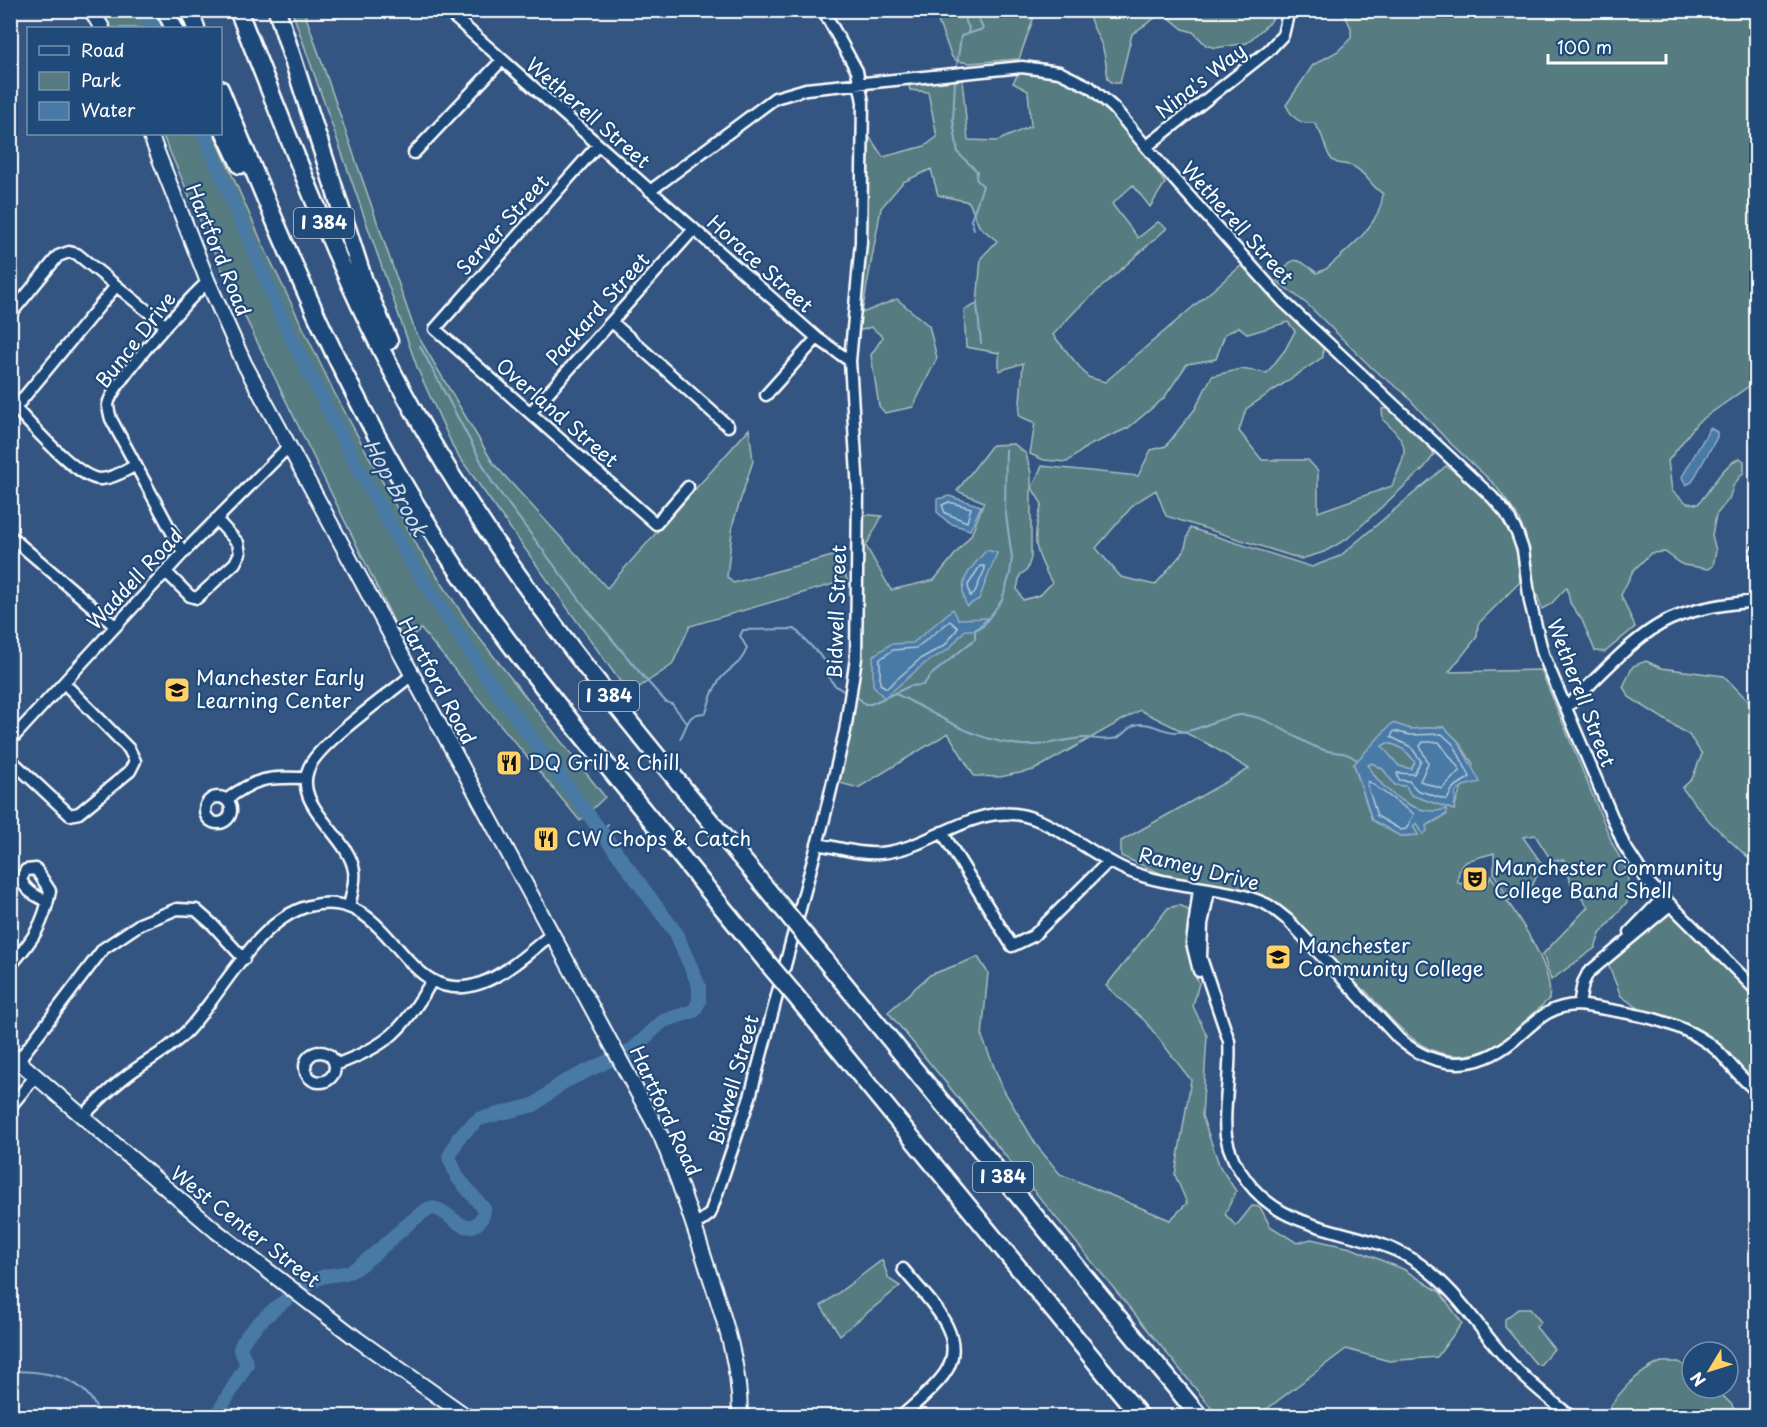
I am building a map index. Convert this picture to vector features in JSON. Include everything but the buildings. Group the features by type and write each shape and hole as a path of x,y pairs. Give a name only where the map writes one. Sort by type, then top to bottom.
{"highway":[{"path":"165,10 174,27"},
{"path":"189,10 196,27"},
{"name":"I 384","path":"238,10 350,285 423,429 483,526 543,613 1199,1416"},
{"path":"277,10 364,281 405,375 423,429"},
{"name":"I 384","path":"222,94 282,242 352,393 412,499 461,576 537,679 1140,1416"},
{"path":"222,126 254,197 282,242"}],"main road":[{"path":"91,10 101,27"},
{"name":"Hartford Road","path":"150,135 208,282 244,363 661,1136 693,1221 734,1353 740,1416"},
{"name":"West Center Street","path":"14,1058 170,1194 304,1299 466,1416"}],"street":[{"name":"Wetherell Street","path":"446,10 650,191 775,98 806,89 1006,68 1039,68 1059,72 1090,87 1104,97 1283,301 1492,497 1506,513 1523,550 1530,602 1543,654 1624,845 1638,869 1667,902 1756,990"},
{"name":"Bidwell Street","path":"693,1221 701,1221 708,1217 732,1155 750,1097 817,844 853,693 856,658 858,491 850,361 861,242 863,102 856,71 823,10"},
{"name":"Nina's Way","path":"1146,147 1268,51 1283,34 1289,10"},
{"path":"414,153 502,60"},
{"name":"Server Street","path":"435,329 598,145"},
{"path":"10,146 10,171"},
{"name":"Horace Street","path":"650,191 817,338 850,361"},
{"name":"Packard Street","path":"530,413 694,229"},
{"path":"10,315 58,256 69,252 77,254 166,326"},
{"name":"Bunce Drive","path":"183,553 111,419 108,405 114,392 166,326 208,282"},
{"path":"116,286 13,406 85,475 98,479 110,478 136,465"},
{"path":"612,322 728,426"},
{"name":"Overland Street","path":"435,329 656,524 688,487"},
{"path":"766,394 817,338"},
{"name":"Waddell Road","path":"10,741 183,553 290,445"},
{"path":"166,572 190,596 197,597 205,593 235,564 240,553 238,543 216,519"},
{"path":"10,536 115,626"},
{"path":"1566,708 1638,641 1669,620 1705,607 1756,601 1754,561 1756,551"},
{"path":"349,907 355,872 348,852 308,795 306,778 311,763 324,748 412,675"},
{"path":"10,759 70,816 79,813 130,771 135,761 129,749 64,683"},
{"path":"226,800 247,784 266,777 306,778"},
{"name":"Ramey Drive","path":"817,844 878,853 897,850 978,818 998,813 1020,815 1039,820 1109,861 1153,880 1242,896 1267,904 1288,920 1399,1039 1415,1052 1434,1060 1450,1063 1472,1062 1496,1053 1550,1009 1579,1005 1617,1011 1681,1029 1717,1051 1756,1090"},
{"path":"942,832 1012,946 1033,936 1109,861"},
{"path":"1204,890 1200,942 1205,973 1226,1025 1230,1055 1225,1115 1227,1138 1233,1159 1254,1191 1277,1209 1306,1223 1388,1248 1419,1263 1446,1285 1470,1312 1497,1349 1528,1382 1570,1416"},
{"path":"10,966 37,934 45,918 46,901"},
{"path":"1579,1005 1583,983 1588,973 1667,902"},
{"path":"82,1117 106,1092 183,1036 244,959 284,917 307,907 326,903 349,907 367,915 415,968 431,982 459,988 482,983 502,972 552,934"},
{"path":"14,1058 104,948 140,924 177,909 196,910 244,959"},
{"path":"335,1065 369,1052 393,1035 413,1014 431,982"},
{"path":"10,1107 35,1077"},
{"path":"902,1416 945,1373 952,1358 953,1344 950,1328 903,1269"}],"green space":[{"path":"1272,10 1273,18 1270,22 1247,43 1215,48 1206,45 1193,32 1183,29 1167,16 1158,16 1132,34 1120,83 1113,83 1108,79 1103,50 1088,11"},
{"path":"101,11 154,11 163,27 111,27"},
{"path":"292,11 304,11 415,331 493,463 607,588 749,429 753,461 733,523 727,577 733,583 840,554 847,580 690,626 672,665 629,694 455,451 418,370"},
{"path":"934,11 1036,11 1019,59 970,63 957,61 952,57"},
{"path":"1343,11 1756,11 1756,381 1697,423 1668,461 1672,491 1687,503 1698,504 1727,467 1740,458 1744,461 1744,472 1734,484 1729,499 1716,515 1712,535 1716,551 1713,566 1709,569 1683,565 1665,552 1651,553 1633,571 1621,595 1635,627 1605,652 1595,651 1582,620 1570,603 1567,587 1551,604 1542,609 1534,586 1525,533 1516,514 1495,485 1446,439 1403,392 1374,370 1307,304 1277,281 1294,260 1303,263 1317,273 1326,269 1362,236 1381,206 1383,194 1356,168 1333,160 1314,123 1304,123 1297,119 1286,105 1313,65 1338,51 1351,38 1351,28"},
{"path":"1022,67 1073,78 1109,102 1165,183 1150,207 1133,185 1112,204 1138,238 1158,222 1167,228 1077,309 1053,335 1088,377 1105,382 1242,265 1323,339 1323,357 1246,409 1239,431 1262,460 1308,460 1318,471 1318,512 1392,486 1401,465 1404,450 1399,436 1383,420 1382,409 1391,408 1429,438 1434,455 1424,468 1347,539 1324,552 1301,559 1166,516 1156,490 1135,503 1096,548 1121,577 1155,585 1184,551 1190,528 1312,567 1340,556 1446,466 1468,482 1489,502 1513,537 1519,558 1520,582 1478,624 1477,637 1449,672 1541,670 1613,845 1628,873 1627,902 1600,934 1595,948 1551,980 1543,954 1588,907 1571,884 1565,860 1551,860 1535,835 1523,837 1542,864 1530,891 1509,900 1494,874 1494,853 1463,864 1458,875 1458,883 1486,887 1491,876 1529,935 1545,969 1549,985 1549,999 1512,1033 1488,1049 1468,1055 1450,1055 1433,1051 1404,1031 1365,990 1356,993 1267,904 1171,878 1121,856 1121,841 1249,769 1210,745 1140,710 1034,770 1000,777 974,776 948,733 858,788 833,781 856,658 858,514 882,516 866,546 891,590 934,580 971,535 984,502 957,491 992,445 1014,444 1026,454 1031,473 1031,558 1027,570 1020,575 1017,589 1023,600 1040,595 1052,583 1041,562 1036,545 1036,527 1042,504 1032,488 1042,466 1138,476 1151,450 1166,446 1195,409 1212,376 1241,369 1267,373 1285,350 1295,331 1288,322 1248,334 1239,327 1225,334 1216,359 1187,364 1164,398 1128,428 1088,446 1067,462 1044,460 1030,454 1035,423 1019,416 1023,363 999,371 999,353 966,347 964,310 977,304 981,258 997,241 979,226 969,202 938,195 931,169 903,182 881,208 862,313 897,299 929,326 937,358 913,407 885,413 879,406 871,355 883,337 871,327 853,333 863,127 883,157 925,146 937,137 928,92 910,90 907,78 962,78 968,140 997,141 1031,126 1028,91 1013,83","holes":["1392,724 1410,729 1443,727 1458,741 1473,764 1454,810 1411,795 1406,786 1395,785 1383,769 1372,763 1368,765 1382,784 1401,800 1423,810 1446,810 1446,815 1426,826 1423,834 1417,823 1413,826 1418,835 1400,836 1372,820 1354,765"]},
{"path":"162,135 214,135 264,247 334,392 419,549 473,630 605,797 580,821 421,629 404,642 222,270"},
{"path":"1646,661 1661,668 1724,676 1756,709 1756,865 1711,823 1682,788 1692,779 1702,754 1689,735 1629,697 1623,687 1633,666"},
{"path":"1387,743 1403,749 1409,755 1415,762 1411,769 1399,766 1381,746"},
{"path":"1180,905 1191,912 1187,945 1191,965 1199,983 1193,1006 1207,1036 1202,1116 1220,1167 1236,1191 1225,1214 1236,1226 1252,1206 1260,1207 1270,1226 1297,1243 1311,1239 1351,1248 1403,1269 1440,1292 1462,1323 1437,1357 1389,1361 1346,1349 1263,1412 1266,1416 1218,1416 888,1012 930,975 978,957 988,973 982,1037 1003,1089 1037,1146 1060,1174 1170,1220 1187,1203 1175,1175 1191,1080 1145,1021 1106,986 1168,908"},
{"path":"1670,905 1756,990 1756,1079 1748,1084 1717,1051 1660,1023 1621,996 1607,962"},
{"path":"882,1260 889,1279 900,1286 840,1335 821,1306"},
{"path":"1518,1309 1530,1309 1541,1322 1536,1327 1554,1349 1540,1365 1536,1364 1505,1327 1505,1319"},
{"path":"1661,1362 1679,1362 1680,1400 1727,1400 1732,1405 1736,1416 1608,1416 1607,1412 1624,1389 1644,1371"}],"water":[{"path":"1710,428 1717,432 1717,437 1692,482 1686,485 1682,477"},
{"path":"949,496 981,506 970,530 949,523 937,512 937,499"},
{"path":"987,550 997,553 979,599 967,606 963,590 966,576"},
{"path":"953,609 958,619 988,618 975,630 965,630 949,649 924,664 884,698 873,685 873,656 891,644 913,643"},
{"path":"1392,723 1411,729 1444,727 1458,741 1480,782 1463,786 1456,792 1454,810 1411,795 1406,786 1395,785 1383,769 1372,763 1368,765 1381,783 1401,800 1424,810 1446,809 1447,814 1426,826 1427,831 1423,834 1417,823 1413,826 1418,835 1400,836 1372,820 1354,764","holes":["1387,743 1403,749 1412,758 1415,762 1411,769 1399,766 1382,746"]}],"waterway":[{"name":"Hop Brook","path":"143,10 152,27"},
{"path":"960,10 969,28 968,33"},
{"path":"957,65 961,36 983,29 978,17 988,10"},
{"path":"997,10 1004,10"},
{"path":"955,82 953,120 958,153 977,171 976,179 983,186 971,220 974,229"},
{"path":"204,135 288,332 359,470 408,557 486,676 676,933 699,986 699,1002 694,1011 663,1021 633,1049 562,1083 534,1105 479,1119 459,1137 449,1157 458,1178 484,1209 479,1222 466,1226 441,1211 428,1209 353,1270 322,1277 288,1298 262,1320 244,1341 240,1349 247,1364 216,1416"},
{"path":"977,304 981,343"},
{"path":"420,346 492,482 586,608 647,681 666,702 672,704 687,723"},
{"path":"854,694 865,704 871,704 910,686 923,685 931,675 975,639 975,630 983,626 1002,600 1012,558 1005,508 1006,449"},
{"path":"680,739 691,717 706,713 718,682 743,657 747,648 740,636 743,630 795,629 827,663 832,681 838,688 848,693"},
{"path":"896,694 967,731 1013,744 1039,745 1081,738 1112,739 1140,724 1183,732 1240,715 1262,719 1314,746 1344,753 1357,760"},
{"path":"602,832 608,824"},
{"path":"10,1371 38,1372 64,1378 86,1392 99,1416"}],"place":[{"name":"Manchester Early Learning Center","path":"177,690"},
{"name":"DQ Grill & Chill","path":"509,763"},
{"name":"CW Chops & Catch","path":"546,839"},
{"name":"Manchester Community College Band Shell","path":"1475,879"},
{"name":"Manchester Community College","path":"1278,957"}]}
